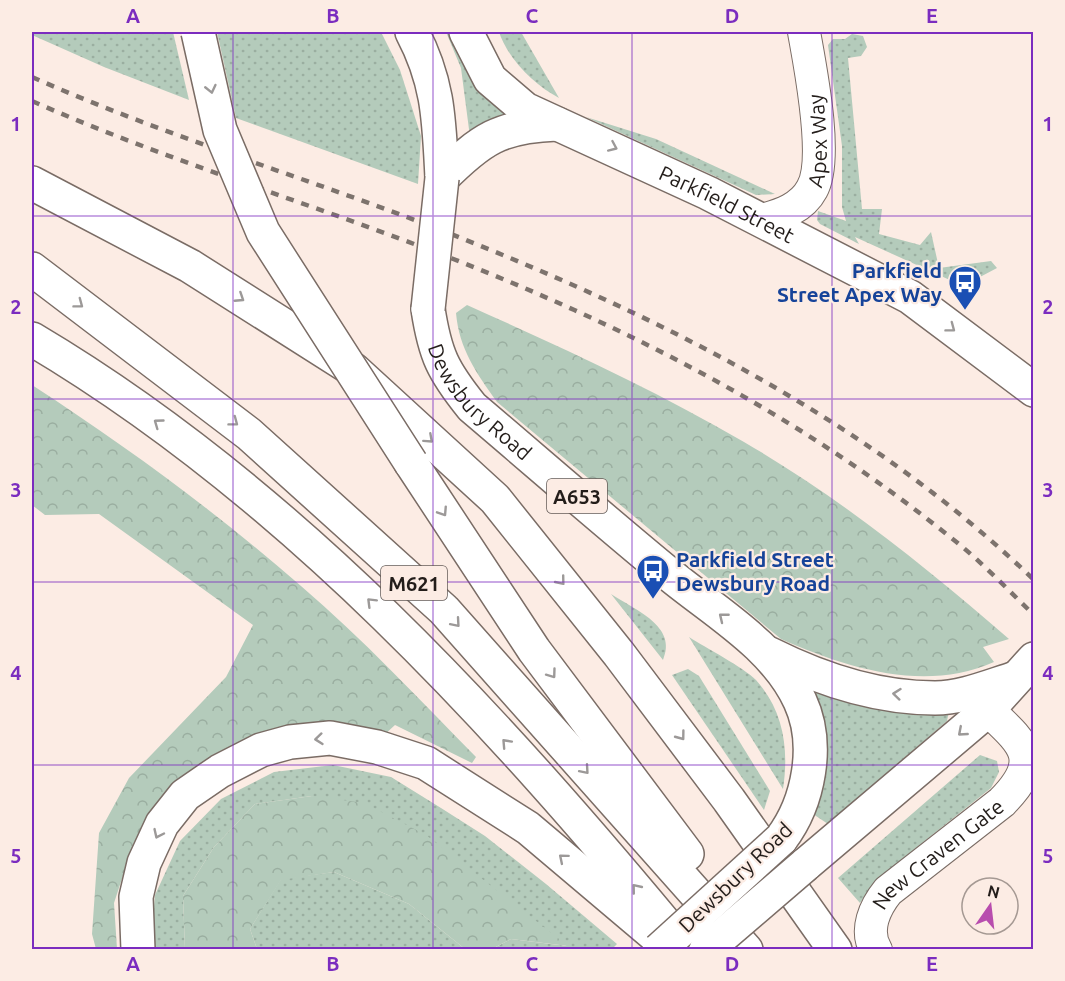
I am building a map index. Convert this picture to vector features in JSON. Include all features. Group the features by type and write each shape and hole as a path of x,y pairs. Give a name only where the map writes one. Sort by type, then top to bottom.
{"main road":[{"path":"198,32 220,130 263,232 534,650 642,797 762,950"},
{"name":"Dewsbury Road","path":"412,32 421,49 439,104 441,178 428,309 433,345 447,376 472,407 670,575 768,654 800,700 810,736 808,776 796,820 781,839 659,950"},
{"name":"Parkfield Street","path":"466,32 490,79 525,109 638,159 910,297 1034,390"},
{"path":"441,178 474,146 522,125 559,124"},
{"path":"32,183 190,266 354,370 495,499 619,654 729,800 834,950"},
{"name":"M621","path":"32,269 249,434 444,610 746,950"},
{"name":"M621","path":"32,339 98,378 209,460 342,573 452,684 593,837 687,950"},
{"name":"A653","path":"768,654 811,675 878,692 936,698 967,693 1027,666"},
{"name":"Dewsbury Road","path":"706,950 988,710 1027,666"},
{"path":"138,950 136,897 144,864 162,824 185,795 220,771 261,750 290,742 330,738 377,747 426,763 528,828 672,950"}],"street":[{"name":"Apex Way","path":"762,220 784,213 802,202 813,188 818,135 804,32"},
{"name":"New Craven Gate","path":"876,950 871,932 872,918 878,903 888,891 1002,802 1018,785 1025,769 1026,754 1019,740 988,710"}],"green space":[{"path":"32,32 173,32 189,100 104,67 32,35"},
{"path":"217,32 381,32 400,70 421,136 418,184 236,118"},
{"path":"446,32 461,32 514,113 470,137 461,68"},
{"path":"499,32 521,32 559,98 531,79 515,61"},
{"path":"852,34 863,36 867,47 861,56 848,58 862,209 882,209 879,234 920,245 931,232 939,268 991,261 997,268 963,286 855,237 859,244 820,224 817,220 818,211 846,221 842,207 842,146 828,45 833,39 845,39"},
{"path":"586,117 656,139 775,194 756,195"},
{"path":"467,305 642,387 779,463 881,534 1009,639 983,647 994,662 967,671 940,676 913,676 859,667 806,650 781,639 497,402 476,371 461,338 456,313"},
{"path":"32,385 170,481 301,586 369,648 476,757 472,763 395,725 383,736 304,723 236,746 176,787 134,842 114,903 117,949 96,949 92,934 99,833 129,778 226,677 253,625 99,514 45,515 32,505"},
{"path":"611,594 652,620 659,628 665,638 666,648 663,660"},
{"path":"689,637 742,669 756,680 765,692 773,705 782,732 785,760 783,789"},
{"path":"688,669 699,676 770,791 764,810 672,675"},
{"path":"815,690 949,711 947,721 828,824 807,810 811,694"},
{"path":"980,755 997,761 999,772 991,788 877,879 860,903 838,878"},
{"path":"333,765 391,777 441,808 485,836 617,944 611,950 492,949 511,939 567,946 312,796 255,804 214,847 183,896 185,949 150,950 155,895 180,841 221,799 274,772"},
{"path":"312,796 364,803 426,835 568,946 511,939 492,949 465,949 409,904 334,872 281,880 250,929 257,949 185,949 183,896 214,847 255,804"},
{"path":"334,872 409,904 465,949 257,949 250,929 281,879"}],"railway":[{"path":"32,77 176,135 420,222 585,290 666,329 822,416 897,466 967,520 1034,580"},
{"path":"32,101 171,157 478,269 550,299 690,367 758,405 824,446 888,490 972,555 1034,615"}],"place":[{"name":"Parkfield Street Apex Way","path":"965,311"},
{"name":"Parkfield Street Dewsbury Road","path":"653,600"}]}
